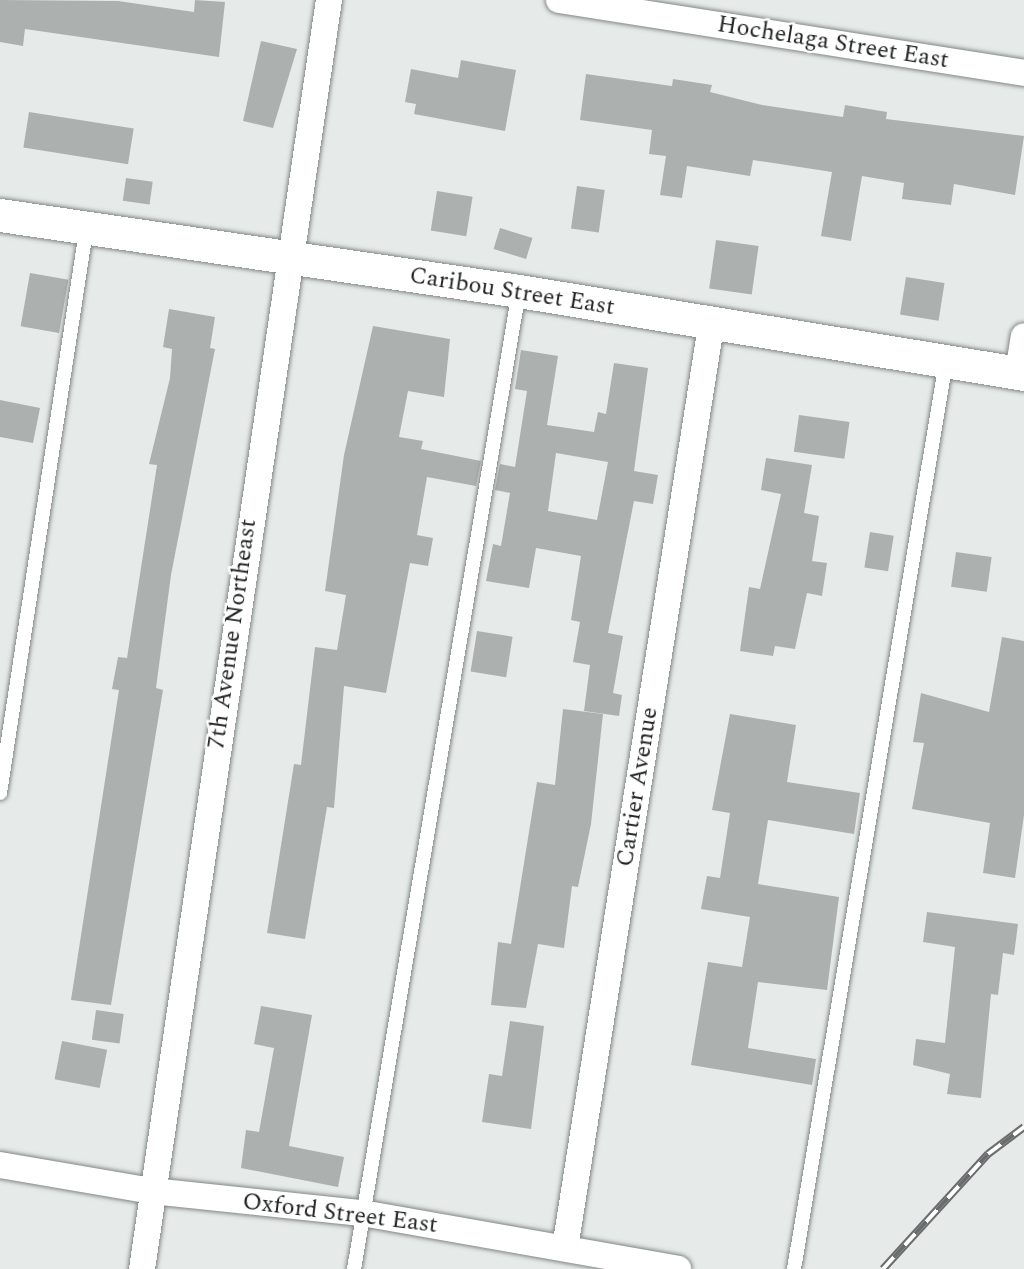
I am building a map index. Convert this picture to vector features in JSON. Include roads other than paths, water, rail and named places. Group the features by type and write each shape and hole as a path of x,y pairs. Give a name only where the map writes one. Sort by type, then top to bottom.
{"street":[{"name":"7th Avenue Northeast","path":"142,1269 287,260 329,0"},
{"name":"Hochelaga Street East","path":"559,0 1024,73"},
{"name":"Caribou Street East","path":"0,215 86,231 519,290 711,326 1021,374"},
{"name":"Cartier Avenue","path":"565,1248 711,326"},
{"path":"1021,374 1024,336"},
{"name":"Oxford Street East","path":"0,1165 152,1191 362,1213 678,1269"}],"lane":[{"path":"0,793 86,231"},
{"path":"354,1269 519,290"},
{"path":"794,1269 946,362"}],"railway":[{"path":"883,1269 988,1154 1024,1127"}]}
